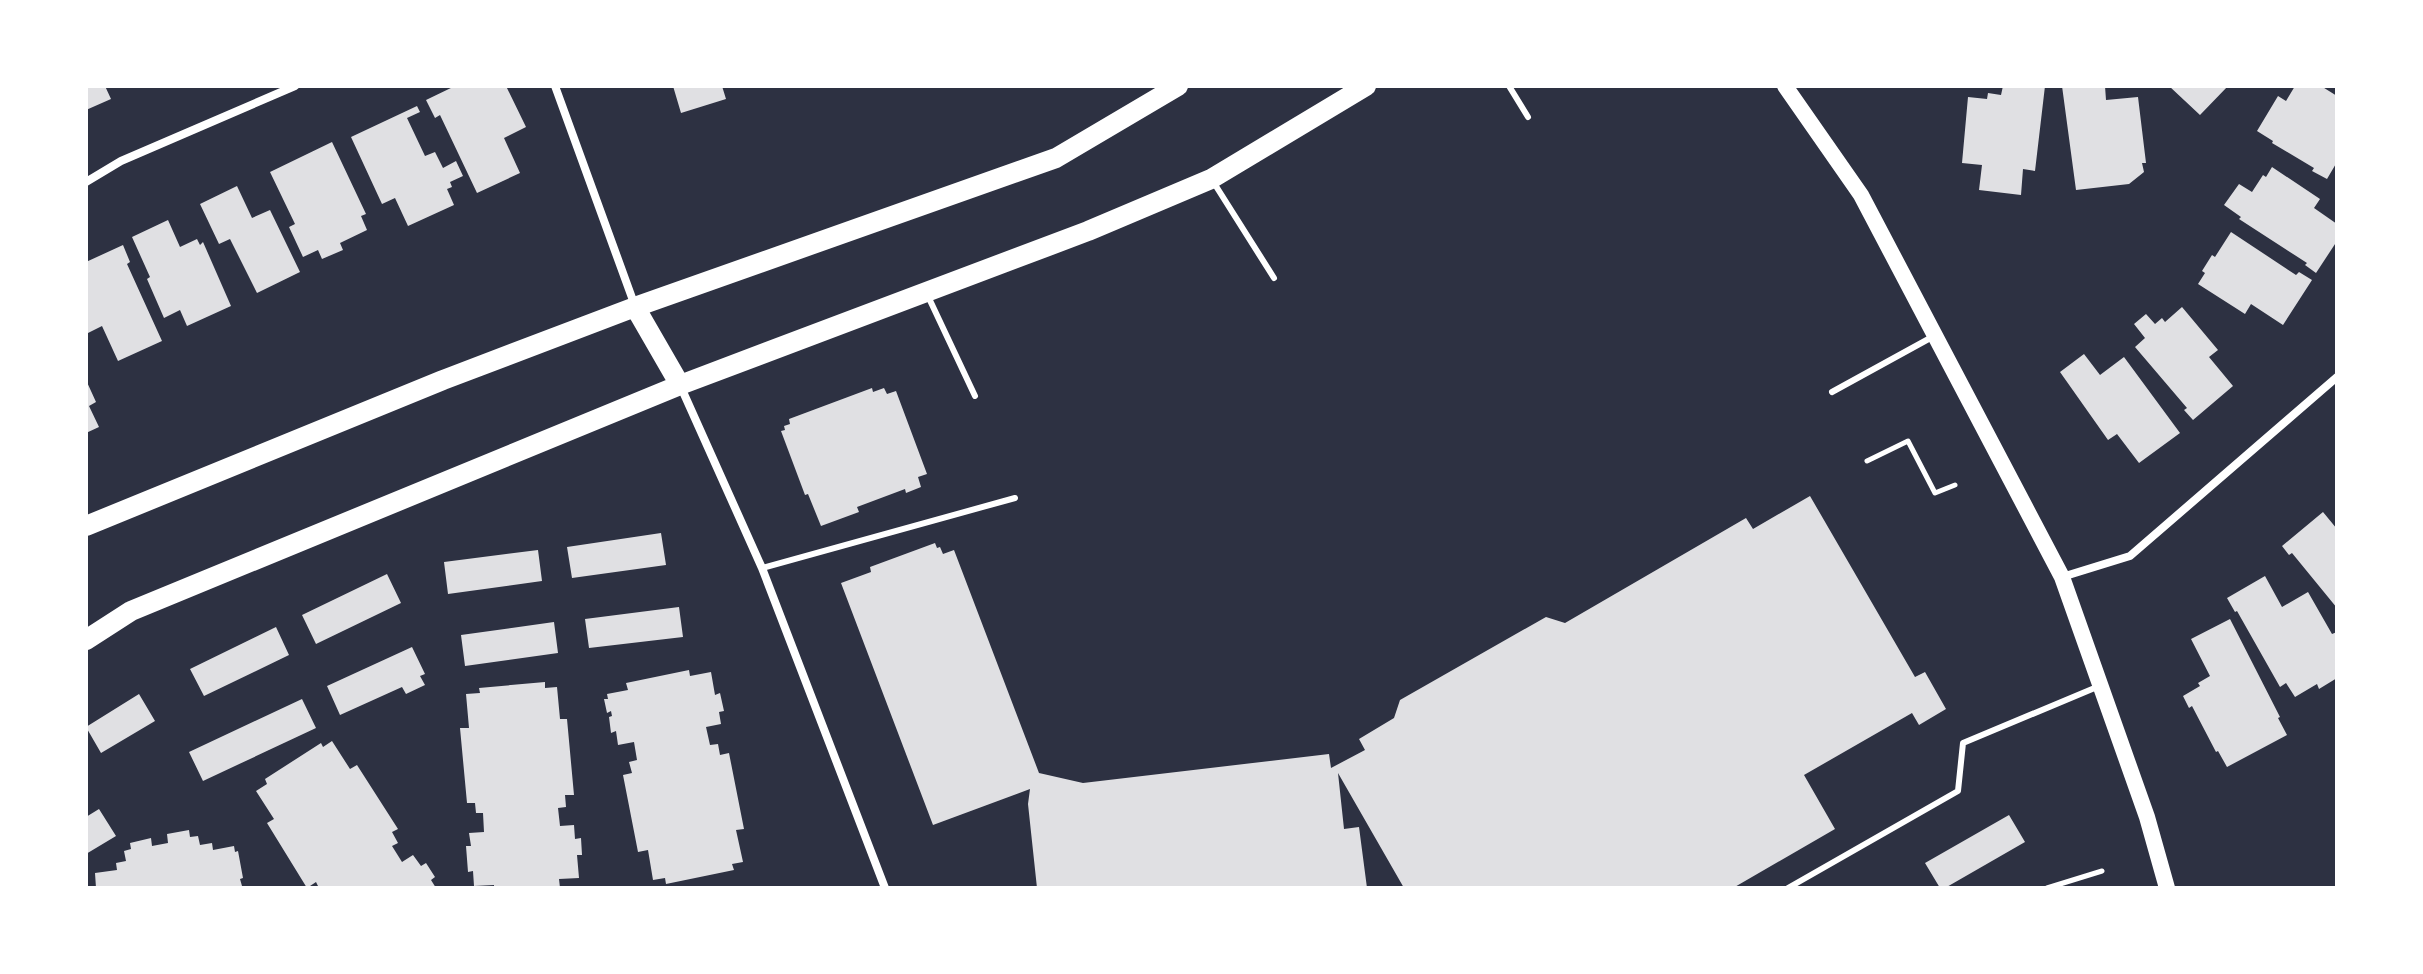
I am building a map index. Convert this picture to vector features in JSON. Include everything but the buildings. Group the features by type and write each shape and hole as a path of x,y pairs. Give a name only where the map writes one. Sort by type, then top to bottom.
{"main road":[{"path":"86,526 443,380 635,307 1056,158 1178,86"},
{"path":"86,640 131,611 680,385 1088,231 1211,179 1366,86"},
{"path":"1785,86 1861,195 2062,577 2147,817 2167,888"},
{"path":"635,307 680,385"}],"street":[{"path":"86,182 121,161 295,86"},
{"path":"555,86 635,307"},
{"path":"2062,577 2130,556 2337,377"},
{"path":"680,385 762,568 885,888"}],"lane":[{"path":"1509,86 1528,117"},
{"path":"1211,179 1274,278"},
{"path":"926,291 975,396"},
{"path":"1832,392 1934,335"},
{"path":"762,568 1015,498"},
{"path":"1788,888 1958,791 1963,743 2101,686"}],"path":[{"path":"1867,461 1908,441 1935,493 1955,485"},
{"path":"2047,888 2102,871"}]}
